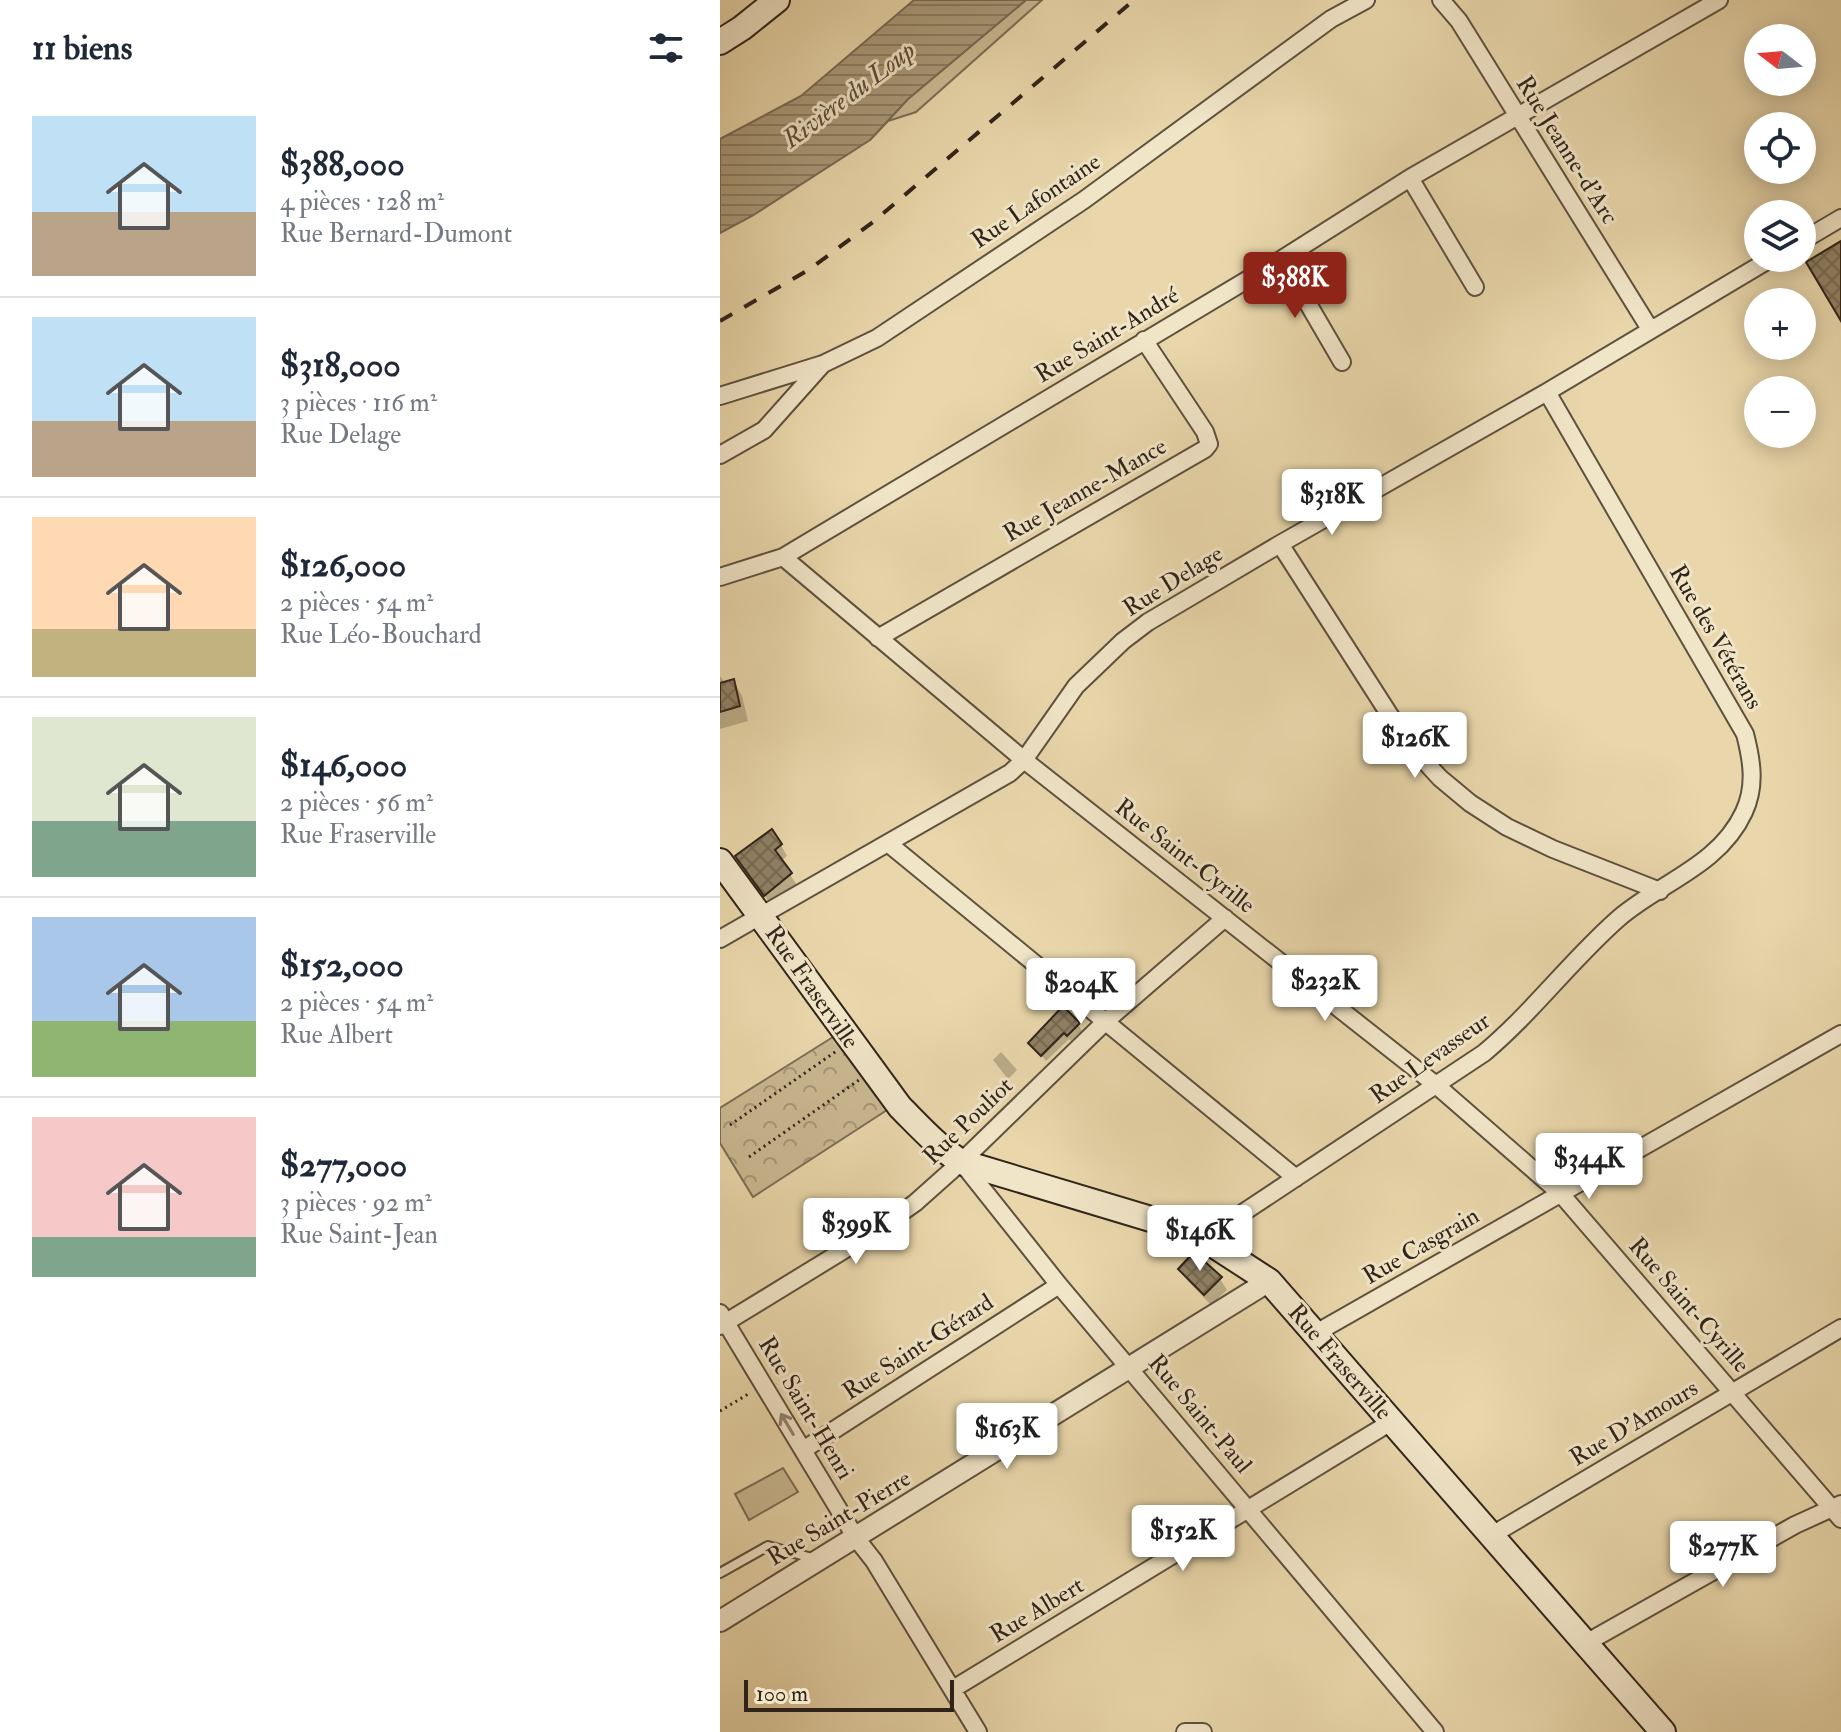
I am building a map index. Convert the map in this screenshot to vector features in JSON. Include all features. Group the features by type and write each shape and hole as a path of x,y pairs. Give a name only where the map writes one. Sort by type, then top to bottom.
{"main road":[{"path":"720,42 777,0"},
{"name":"Rue Fraserville","path":"720,861 872,1071 900,1107 934,1142 961,1162 1174,1226 1212,1244 1269,1281 1663,1732"}],"street":[{"name":"Rue Jeanne-d'Arc","path":"1441,0 1459,21 1520,117 1650,329"},
{"name":"Rue Saint-André","path":"720,577 783,557 1282,259 1410,178 1719,0"},
{"name":"Rue Lafontaine","path":"720,396 823,364 877,338 1084,200 1331,19 1361,1"},
{"path":"1410,178 1475,287"},
{"path":"1816,233 1841,218"},
{"path":"1282,259 1342,362"},
{"name":"Rue Delage","path":"720,939 995,784 1024,760 1076,686 1123,641 1148,622 1748,272"},
{"name":"Rue Jeanne-Mance","path":"878,638 1205,449 1209,444 1205,432 1144,340"},
{"path":"720,455 764,430 823,364"},
{"name":"Rue des Vétérans","path":"1547,392 1745,734 1753,765 1751,790 1744,812 1728,836 1704,862 1660,891"},
{"path":"1280,544 1407,742 1440,778 1507,827 1553,849 1660,891"},
{"name":"Rue Saint-Cyrille","path":"783,557 1024,760 1436,1085 1561,1194 1838,1511"},
{"path":"889,844 1296,1178"},
{"name":"Rue Levasseur","path":"1212,1244 1229,1222 1484,1053 1512,1029 1621,916 1660,891"},
{"name":"Rue Pouliot","path":"722,1320 875,1231 915,1203 1106,1021 1225,918"},
{"name":"Rue Casgrain","path":"1316,1333 1841,1034"},
{"name":"Rue Saint-Paul","path":"961,1162 1059,1285 1435,1732"},
{"name":"Rue Saint-Pierre","path":"720,1621 1269,1281"},
{"name":"Rue Saint-Gérard","path":"803,1450 1059,1285"},
{"name":"Rue Saint-Henri","path":"722,1320 978,1732"},
{"name":"Rue D'Amours","path":"1492,1535 1841,1328"},
{"name":"Rue Albert","path":"953,1689 1391,1422"},
{"path":"1586,1643 1795,1525 1838,1511"},
{"path":"1185,1732 1203,1732"}],"lane":[{"path":"720,1573 768,1546 820,1560"}],"path":[{"path":"730,1125 851,1041"},
{"path":"749,1157 872,1071"},
{"path":"720,1411 763,1385"}],"green space":[{"path":"1026,0 1042,0 916,112 888,121 870,140 908,99"},
{"path":"833,1037 887,1110 753,1197 720,1143 720,1108"},
{"path":"783,1468 798,1492 749,1520 735,1494"}],"water":[{"name":"Rivière du Loup","path":"914,0 1026,0 908,99 870,140 752,216 720,233 720,139 801,96"}],"building":[{"path":"1841,241 1841,321 1812,272 1816,272 1816,256"},
{"path":"734,679 740,706 720,712 720,683"},
{"path":"772,829 782,844 775,850 792,873 764,896 735,856"},
{"path":"1063,1006 1080,1023 1067,1036 1064,1033 1041,1056 1028,1043"},
{"path":"1194,1252 1222,1277 1204,1295 1178,1269"}],"railway":[{"path":"720,321 810,269 873,222 1134,0"}]}
